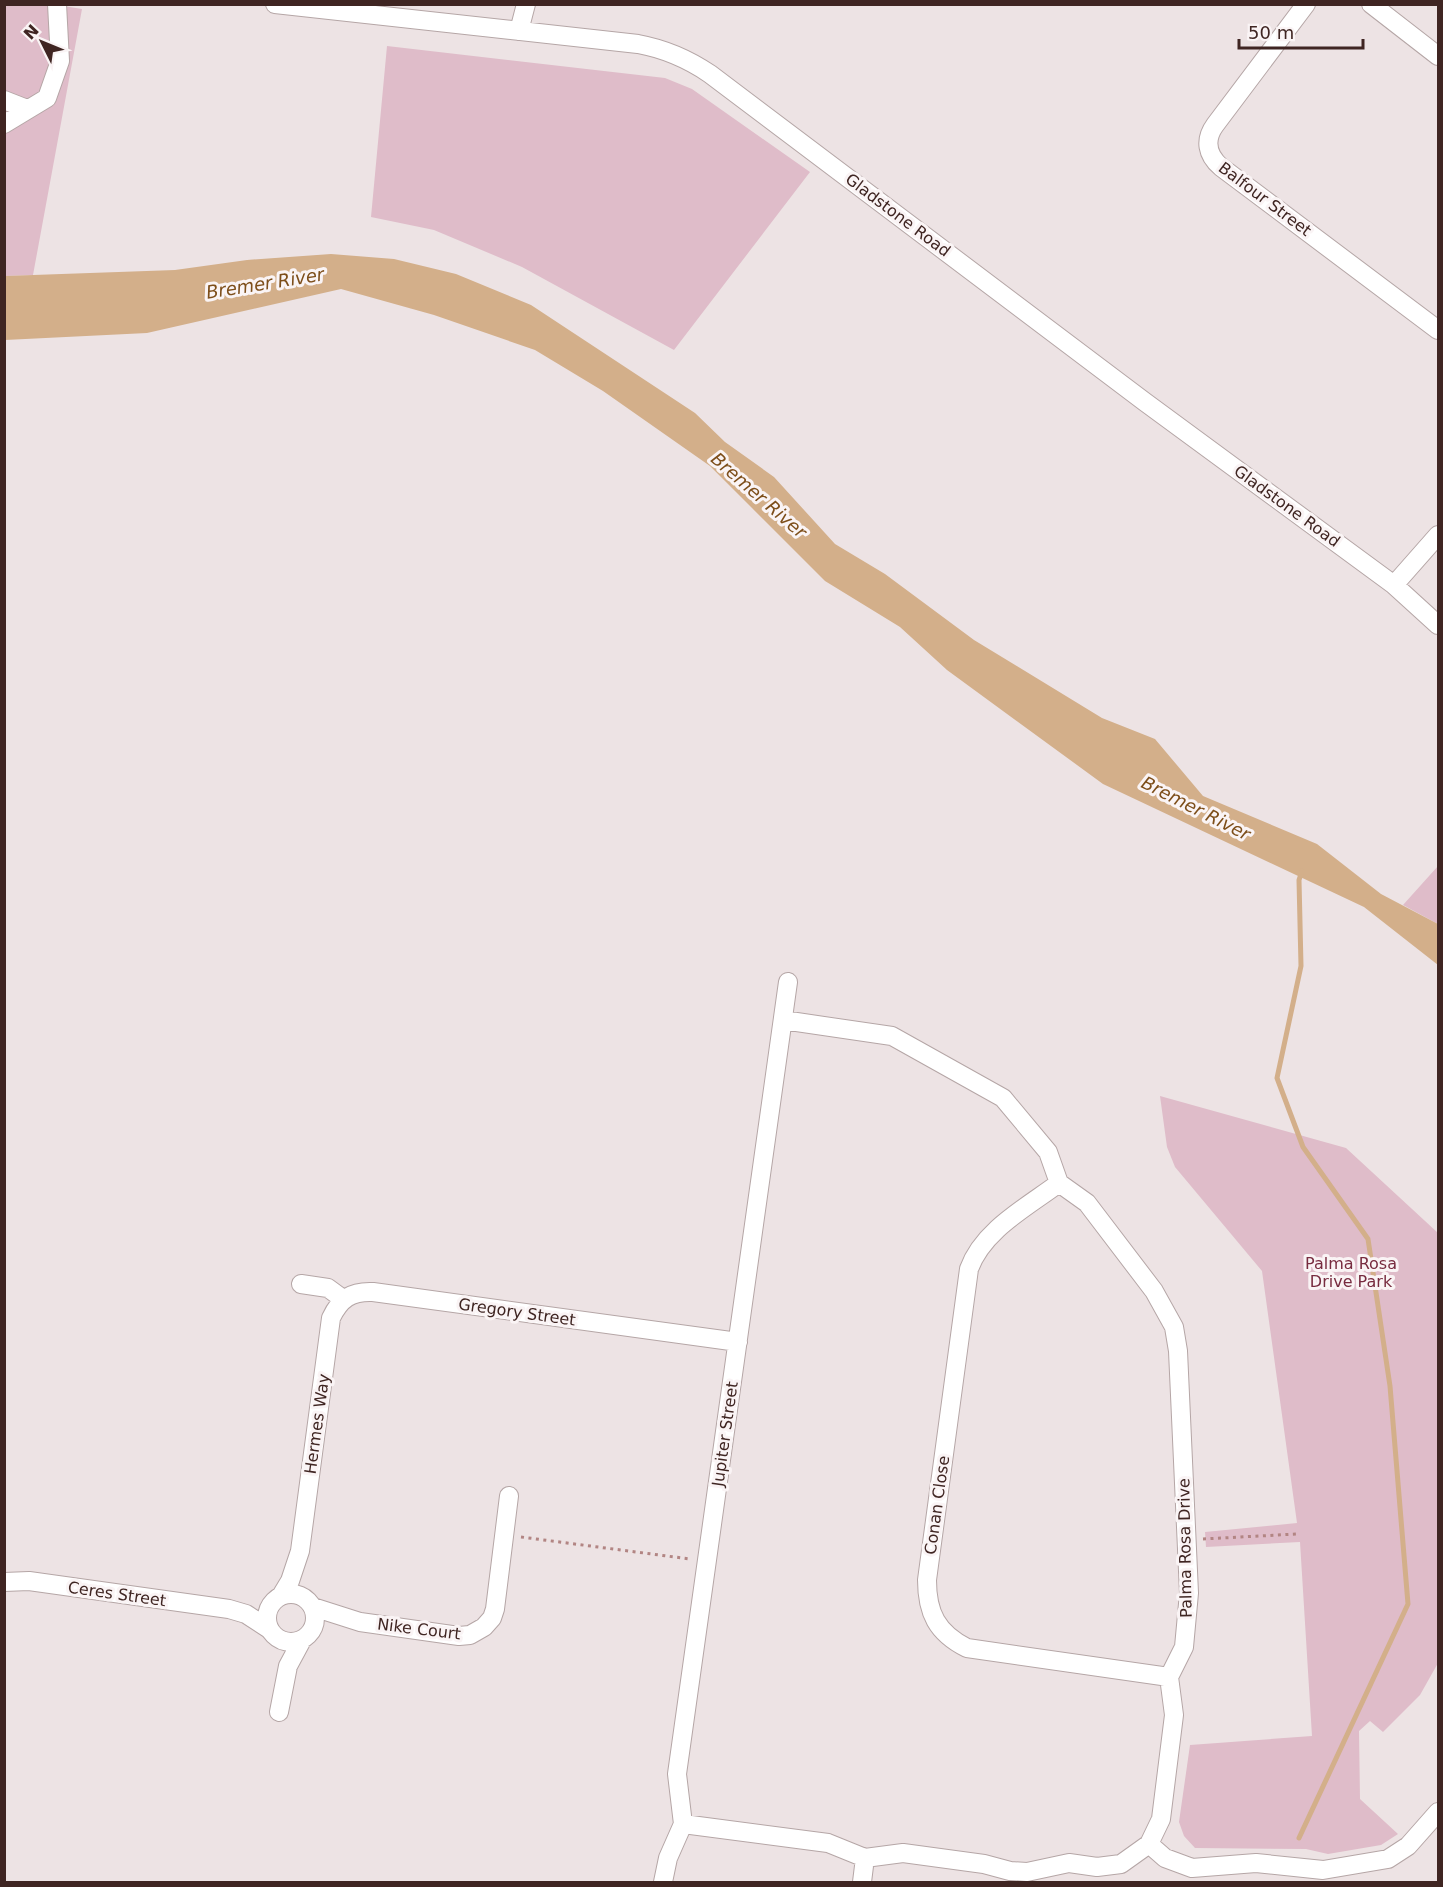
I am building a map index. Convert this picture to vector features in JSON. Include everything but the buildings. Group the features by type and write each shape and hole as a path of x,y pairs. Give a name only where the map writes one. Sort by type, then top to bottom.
{"street":[{"path":"4,124 47,98 60,61 57,4"},
{"name":"Gladstone Road","path":"275,4 648,46 677,55 702,69 1145,402 1394,585 1438,625"},
{"path":"519,31 526,4"},
{"name":"Balfour Street","path":"1306,4 1215,125 1208,141 1209,152 1221,167 1438,330"},
{"path":"1371,4 1438,56"},
{"path":"4,100 27,109"},
{"path":"1394,585 1438,535"},
{"name":"Jupiter Street","path":"683,1824 677,1774 788,982"},
{"path":"783,1020 892,1036 1003,1098 1048,1152 1059,1183"},
{"name":"Palma Rosa Drive","path":"1059,1183 1087,1203 1154,1291 1174,1327 1180,1373 1188,1621 1184,1647 1169,1677"},
{"name":"Conan Close","path":"1059,1183 988,1237 969,1269 927,1580 927,1600 943,1632 967,1648 1169,1677"},
{"path":"301,1284 328,1288 343,1299"},
{"name":"Gregory Street","path":"343,1299 360,1291 373,1292 738,1342"},
{"name":"Hermes Way","path":"278,1598 290,1581 300,1551 331,1318 343,1299"},
{"name":"Nike Court","path":"311,1604 360,1622 459,1636 478,1631 492,1618 495,1609 509,1496"},
{"name":"Hermes Way","path":"300,1551 311,1604"},
{"name":"Ceres Street","path":"4,1582 29,1581 229,1609 246,1614 272,1632"},
{"path":"279,1712 288,1666 315,1622 311,1604 296,1594 278,1598 267,1614 284,1680"},
{"name":"Ceres Street","path":"229,1609 278,1598"},
{"name":"Nike Court","path":"307,1635 360,1622"},
{"path":"272,1632 287,1642 307,1635"},
{"path":"663,1882 668,1858 683,1824 828,1843 865,1858 903,1853 1027,1872 1069,1863 1097,1867 1121,1864 1149,1844 1161,1819 1174,1715 1169,1677"},
{"path":"1149,1844 1172,1861 1192,1868 1256,1863 1323,1870 1388,1859 1407,1846 1438,1812"},
{"path":"862,1882 865,1858"}],"path":[{"path":"505,1534 708,1562"},
{"path":"1186,1539 1298,1534"}],"green space":[{"path":"5,5 57,5 82,9 33,275 5,276"},
{"path":"387,46 665,78 692,89 810,172 674,350 522,267 434,230 371,217"},
{"path":"1438,866 1438,924 1403,905"},
{"name":"Palma Rosa Drive Park","path":"1160,1096 1346,1148 1438,1233 1438,1663 1420,1695 1383,1732 1370,1721 1359,1731 1360,1799 1398,1834 1381,1845 1328,1854 1306,1849 1195,1848 1184,1836 1179,1822 1190,1745 1312,1736 1300,1542 1206,1547 1205,1532 1297,1523 1262,1271 1175,1167 1167,1147"}],"water":[{"name":"Bremer River","path":"331,254 394,259 456,274 531,305 695,413 725,442 774,477 835,544 885,574 974,640 1102,718 1155,739 1203,796 1317,844 1381,894 1438,924 1438,965 1364,907 1103,784 947,670 900,627 825,581 710,466 603,391 535,350 434,315 341,289 147,333 5,340 5,276 175,270 247,260"}],"waterway":[{"path":"1299,1838 1408,1604 1390,1386 1368,1239 1303,1147 1277,1078 1301,966 1299,880 1302,871"}]}
